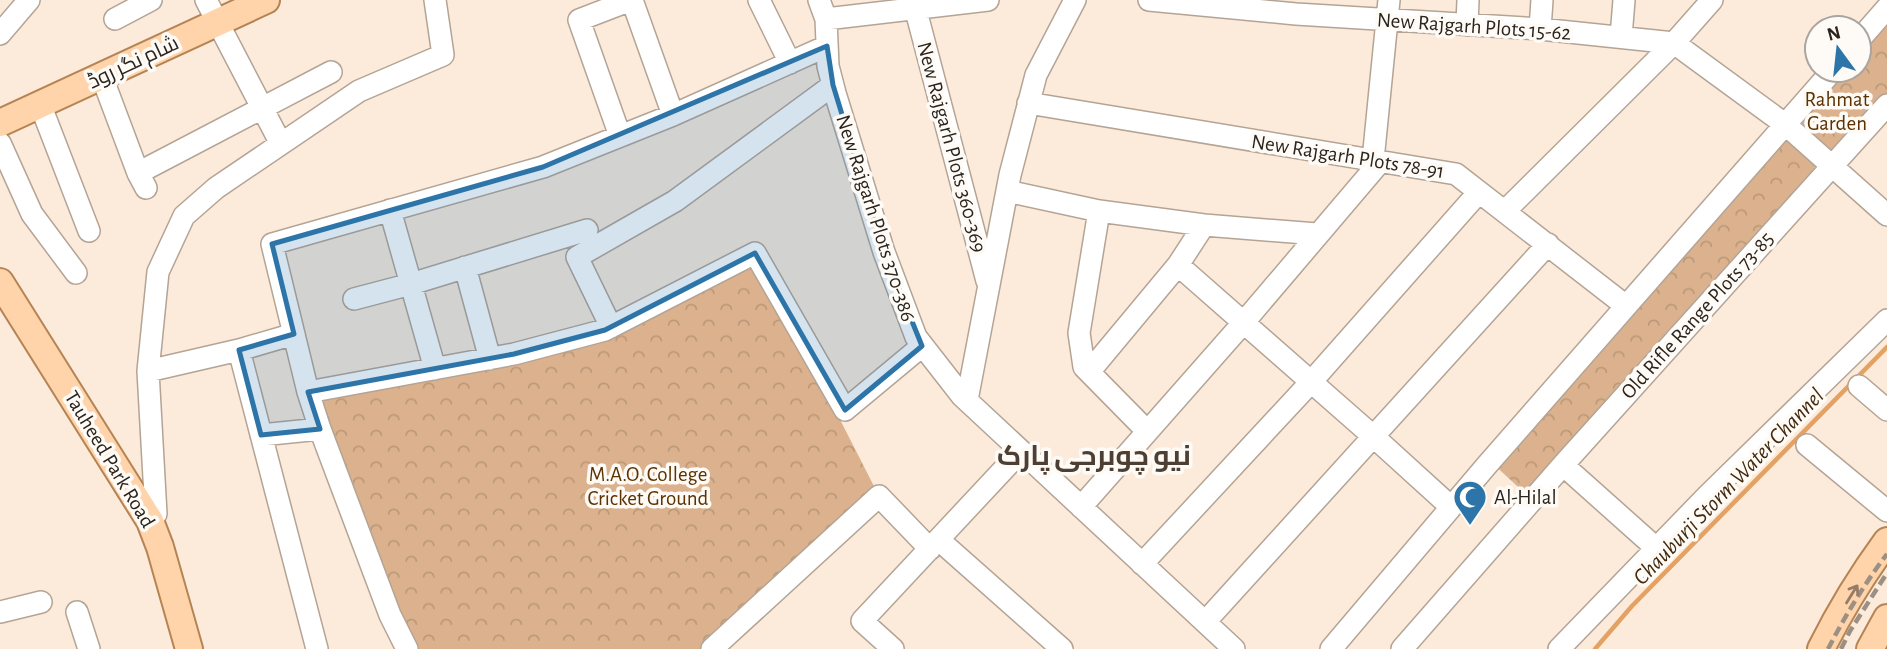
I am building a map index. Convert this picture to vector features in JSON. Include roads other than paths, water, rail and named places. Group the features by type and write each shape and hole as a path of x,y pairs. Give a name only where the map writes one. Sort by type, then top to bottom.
{"main road":[{"name":"شام نگر روڈ","path":"0,123 102,77 211,11 264,1"},
{"name":"Tauheed Park Road","path":"0,282 150,521 189,649"},
{"path":"1821,649 1838,616 1887,541"},
{"path":"1870,649 1887,618"}],"street":[{"path":"0,34 28,0"},
{"path":"115,19 151,0"},
{"path":"150,521 156,514 148,371 158,272 184,216 216,188 359,91 443,55 435,0"},
{"path":"620,136 579,20 592,7 631,0 673,115"},
{"path":"759,0 789,63"},
{"path":"822,9 915,7 988,0"},
{"path":"967,400 1007,191 1028,103 1036,75 1075,0"},
{"name":"New Rajgarh Plots 15-62","path":"1158,0 1388,10 1467,25 1540,29 1674,43"},
{"path":"1467,25 1468,0"},
{"path":"1540,29 1542,0"},
{"path":"1621,37 1624,0"},
{"path":"1505,212 1674,43 1712,0"},
{"name":"New Rajgarh Plots 360-369","path":"915,7 988,286"},
{"path":"1873,24 1887,8"},
{"name":"New Rajgarh Plots 370-386","path":"822,9 828,66 833,85 884,252 916,337 967,400 1234,649"},
{"path":"1081,507 1244,322 1376,161 1388,10"},
{"path":"211,11 281,144"},
{"path":"1674,43 1786,125 1887,215"},
{"path":"407,649 390,615 320,429 308,392 272,244 543,167 673,115 828,46"},
{"path":"102,77 142,181 262,108 331,72"},
{"path":"1331,649 1451,507 1821,84"},
{"path":"611,327 578,257 675,201 833,85"},
{"name":"New Rajgarh Plots 78-91","path":"1028,103 1456,174 1626,306"},
{"path":"40,104 89,231"},
{"name":"Old Rifle Range Plots 73-85","path":"1402,649 1563,465 1887,105"},
{"path":"0,142 32,214 76,273"},
{"path":"1007,191 1099,211 1204,225 1317,234"},
{"path":"1142,564 1311,382 1479,191"},
{"path":"390,210 435,369"},
{"path":"1099,211 1079,334 1084,367 1147,431"},
{"path":"1089,372 1178,265 1204,225"},
{"path":"354,299 587,230"},
{"path":"1205,622 1548,244"},
{"path":"308,392 514,354 611,327 755,253 845,410 922,346"},
{"path":"1178,265 1451,507"},
{"path":"465,267 490,359"},
{"path":"1559,649 1707,496 1887,320"},
{"path":"148,371 294,334"},
{"path":"239,350 317,649"},
{"path":"1859,386 1887,410"},
{"path":"261,435 320,429"},
{"path":"1807,445 1887,511"},
{"path":"893,649 862,621 1021,451"},
{"path":"1563,465 1656,548"},
{"path":"715,648 879,496 1062,649"},
{"path":"0,612 41,602"},
{"path":"77,612 89,649"}],"waterway":[{"name":"Chauburji Storm Water Channel","path":"1595,649 1632,606 1887,347"}],"railway":[{"path":"1828,649 1841,624 1887,554"},
{"path":"1841,649 1887,573"}],"place":[{"name":"Al-Hilal","path":"1470,527"}],"district":[{"name":"نیو چوبرجی پارک","path":"1094,455"}],"park label":[{"name":"Rahmat Garden","path":"1837,111"},
{"name":"M.A.O. College Cricket Ground","path":"648,486"}]}
